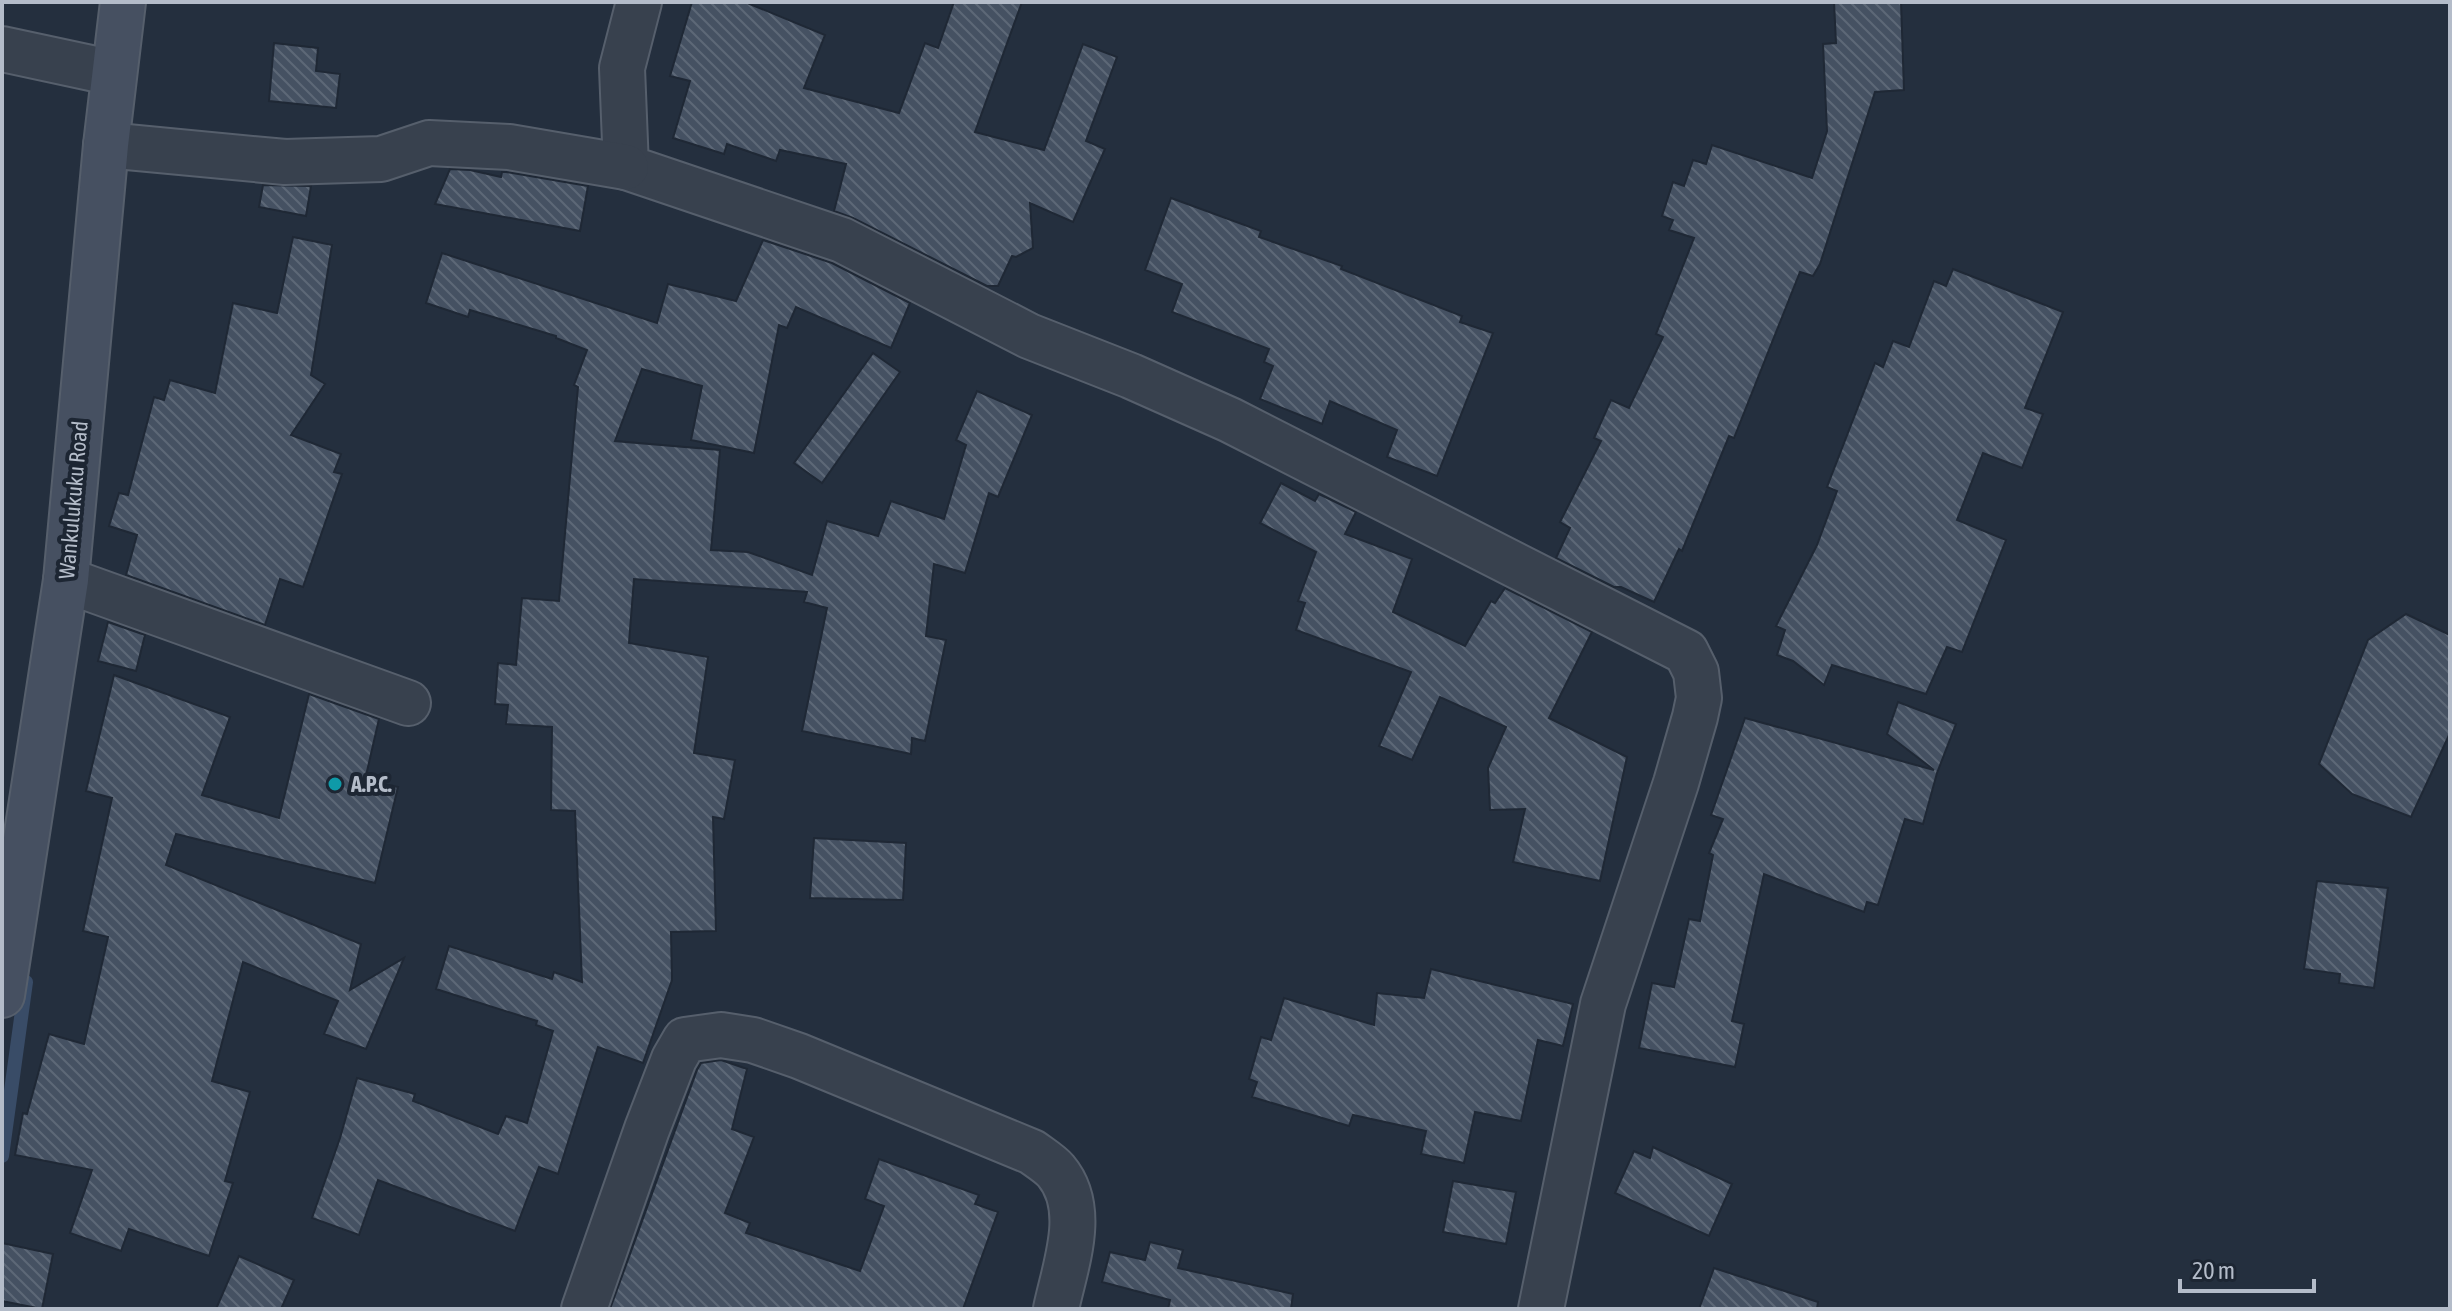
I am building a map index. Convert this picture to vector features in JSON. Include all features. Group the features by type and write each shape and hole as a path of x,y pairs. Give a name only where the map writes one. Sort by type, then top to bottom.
{"main road":[{"name":"Wankulukuku Road","path":"2,995 66,580 106,145 123,2"}],"street":[{"path":"626,167 622,68 639,2"},
{"path":"2,49 114,73"},
{"path":"106,145 285,162 381,159 429,143 477,145 509,147 626,167 842,240 1029,336 1131,376 1230,420 1686,652 1696,672 1699,698 1695,717 1603,1004 1541,1309"},
{"path":"66,580 408,703"},
{"path":"584,1309 674,1059 685,1040 721,1035 753,1040 799,1056 1032,1152 1044,1161 1056,1171 1070,1194 1073,1223 1056,1309"}],"building":[{"path":"692,2 745,2 825,35 804,88 899,113 925,43 938,48 954,2 1022,2 975,132 1044,150 1083,44 1117,57 1086,141 1105,149 1073,222 1030,203 1033,248 1012,256 998,286 987,286 834,211 846,164 780,150 776,161 727,144 724,154 673,138 690,81 670,76"},
{"path":"1834,2 1901,2 1904,90 1875,92 1820,264 1813,276 1800,272 1734,438 1729,436 1682,551 1679,549 1654,602 1621,587 1614,587 1556,558 1570,528 1560,522 1601,441 1594,438 1611,400 1629,408 1663,337 1656,334 1694,238 1669,230 1673,220 1662,216 1673,182 1684,186 1693,160 1706,164 1712,145 1812,178 1827,131 1823,44 1836,43"},
{"path":"274,43 318,48 316,71 340,74 336,108 269,101"},
{"path":"450,169 501,177 502,172 506,172 588,186 580,231 435,204"},
{"path":"263,185 311,186 306,216 259,207"},
{"path":"1171,198 1261,231 1259,237 1342,266 1341,269 1462,316 1460,322 1493,333 1437,476 1387,457 1397,430 1330,401 1322,424 1260,399 1273,366 1264,362 1269,349 1172,312 1182,284 1145,270"},
{"path":"293,237 332,245 311,375 325,384 291,435 341,454 334,472 342,474 303,587 280,579 265,625 126,575 137,535 109,526 119,493 128,495 154,397 164,400 170,380 215,393 233,303 277,313"},
{"path":"763,240 832,263 910,303 891,348 796,307 787,328 779,325 754,453 691,440 702,386 642,369 615,441 720,450 711,550 748,552 812,575 827,521 878,536 891,501 944,519 966,445 956,440 977,391 1032,415 998,497 989,493 965,573 934,564 926,636 946,640 925,741 912,738 911,754 802,731 827,608 804,602 807,592 634,579 629,643 708,657 694,753 735,760 724,819 713,817 716,931 671,932 672,980 643,1063 598,1047 558,1174 539,1167 515,1231 378,1180 359,1235 312,1218 357,1078 415,1094 413,1101 498,1134 506,1116 527,1123 553,1031 536,1025 537,1021 436,989 449,946 552,979 554,972 582,982 575,811 551,810 552,727 506,724 508,705 495,704 498,663 516,665 522,598 559,601 578,387 574,385 587,350 556,336 470,310 468,317 426,303 442,253 657,323 668,284 736,301"},
{"path":"1953,269 2063,312 2025,408 2043,414 2022,468 1983,453 1957,520 2006,540 1962,652 1947,647 1926,694 1832,665 1824,685 1793,661 1777,655 1785,630 1776,626 1817,545 1837,491 1827,487 1875,363 1883,367 1893,341 1909,347 1934,281 1946,286"},
{"path":"873,353 900,372 822,483 794,463"},
{"path":"1281,483 1315,501 1319,494 1356,512 1345,534 1412,559 1393,612 1465,646 1491,601 1495,603 1505,588 1592,632 1549,718 1627,757 1600,881 1513,862 1525,809 1490,810 1488,768 1506,727 1440,697 1412,760 1379,746 1411,672 1296,630 1305,603 1298,601 1316,552 1260,523"},
{"path":"2406,614 2450,635 2450,733 2411,817 2352,794 2319,764 2368,640"},
{"path":"108,622 145,635 136,671 98,661"},
{"path":"114,675 230,717 202,795 279,818 309,694 379,719 365,780 398,787 375,883 176,834 166,865 361,944 350,990 404,958 366,1049 324,1034 338,1001 243,962 212,1081 250,1092 225,1181 233,1183 209,1256 129,1229 121,1251 70,1233 92,1170 15,1155 23,1113 27,1114 49,1034 84,1044 108,937 83,931 112,798 86,791"},
{"path":"1898,702 1956,724 1937,773 1923,824 1905,819 1878,905 1867,902 1864,912 1764,874 1732,1021 1744,1024 1735,1067 1639,1048 1652,983 1674,987 1689,919 1700,921 1713,855 1709,853 1723,819 1711,815 1745,718 1934,770 1887,734"},
{"path":"814,838 906,843 903,900 810,898"},
{"path":"2317,881 2388,888 2374,988 2339,983 2340,974 2304,969"},
{"path":"1431,969 1573,1004 1563,1046 1538,1040 1521,1121 1475,1112 1464,1163 1421,1154 1426,1131 1353,1115 1349,1126 1252,1097 1257,1082 1249,1079 1261,1037 1271,1040 1284,998 1374,1025 1377,993 1424,998"},
{"path":"721,1060 747,1069 732,1129 754,1137 725,1213 750,1223 746,1233 860,1271 884,1206 865,1199 879,1159 979,1195 975,1204 998,1212 963,1309 610,1309 697,1070 701,1063"},
{"path":"1653,1147 1732,1184 1709,1236 1615,1193 1634,1151 1650,1158"},
{"path":"1453,1181 1516,1192 1506,1244 1443,1232"},
{"path":"1150,1242 1183,1250 1178,1268 1293,1294 1291,1309 1168,1309 1170,1300 1102,1282 1110,1252 1145,1260"},
{"path":"2,1243 53,1254 42,1309 2,1301"},
{"path":"239,1256 294,1280 281,1309 216,1309"},
{"path":"1714,1268 1818,1302 1817,1309 1699,1309"}],"waterway":[{"path":"2,1156 26,982"}],"place":[{"name":"A.P.C.","path":"335,784"}]}
